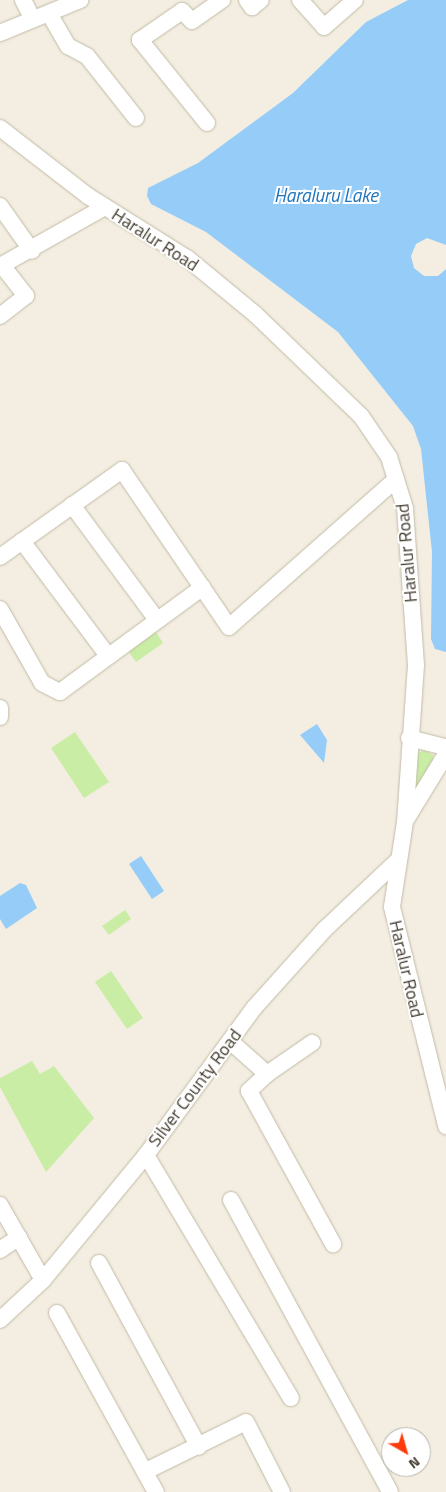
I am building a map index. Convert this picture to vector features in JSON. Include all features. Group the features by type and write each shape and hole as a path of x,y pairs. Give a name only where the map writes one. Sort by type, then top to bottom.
{"street":[{"path":"23,0 32,18"},
{"path":"0,34 32,18 50,16 80,0"},
{"path":"207,123 140,40 182,11 192,21 222,0"},
{"path":"247,0 252,7 261,0"},
{"path":"300,0 324,27 355,0"},
{"path":"50,16 68,46 87,56 136,118"},
{"name":"Haralur Road","path":"0,128 105,207 187,258 255,314 361,416 389,457 405,508 416,665 409,738 405,822 396,862 392,907 397,939 446,1126"},
{"path":"0,206 32,251"},
{"path":"0,316 26,296 1,265 32,251 105,207"},
{"path":"0,557 122,470 203,586 229,627 396,479"},
{"path":"72,505 157,620"},
{"path":"22,541 108,656"},
{"path":"0,609 42,683 52,691 60,692 203,586"},
{"path":"0,708 0,717"},
{"path":"409,738 446,747"},
{"path":"405,822 446,754"},
{"name":"Silver County Road","path":"0,1320 44,1280 146,1155 230,1041 320,934 396,862"},
{"path":"230,1041 267,1074"},
{"path":"312,1043 267,1074 249,1091 332,1244"},
{"path":"146,1155 292,1398"},
{"path":"231,1200 390,1492"},
{"path":"0,1205 44,1280"},
{"path":"0,1250 19,1237"},
{"path":"99,1263 199,1447"},
{"path":"57,1313 156,1492"},
{"path":"146,1471 199,1447 246,1422 282,1492"}],"green space":[{"path":"154,629 163,643 136,662 126,648"},
{"path":"75,732 109,782 84,798 51,748"},
{"path":"424,750 433,755 433,760 416,794 417,754"},
{"path":"125,910 131,919 109,935 102,926"},
{"path":"111,971 143,1018 127,1029 95,982"},
{"path":"32,1061 40,1074 54,1066 94,1118 46,1172 0,1087 0,1078"}],"water":[{"name":"Haraluru Lake","path":"408,0 446,0 446,245 427,238 416,244 411,256 414,268 424,276 438,276 446,269 446,652 435,649 431,639 432,552 421,449 413,426 338,332 206,232 151,204 147,196 148,188 198,163 293,93 366,22"},
{"path":"317,724 327,740 324,763 300,735"},
{"path":"141,856 164,891 152,899 129,864"},
{"path":"20,883 26,885 37,908 6,929 0,919 0,896"}]}
